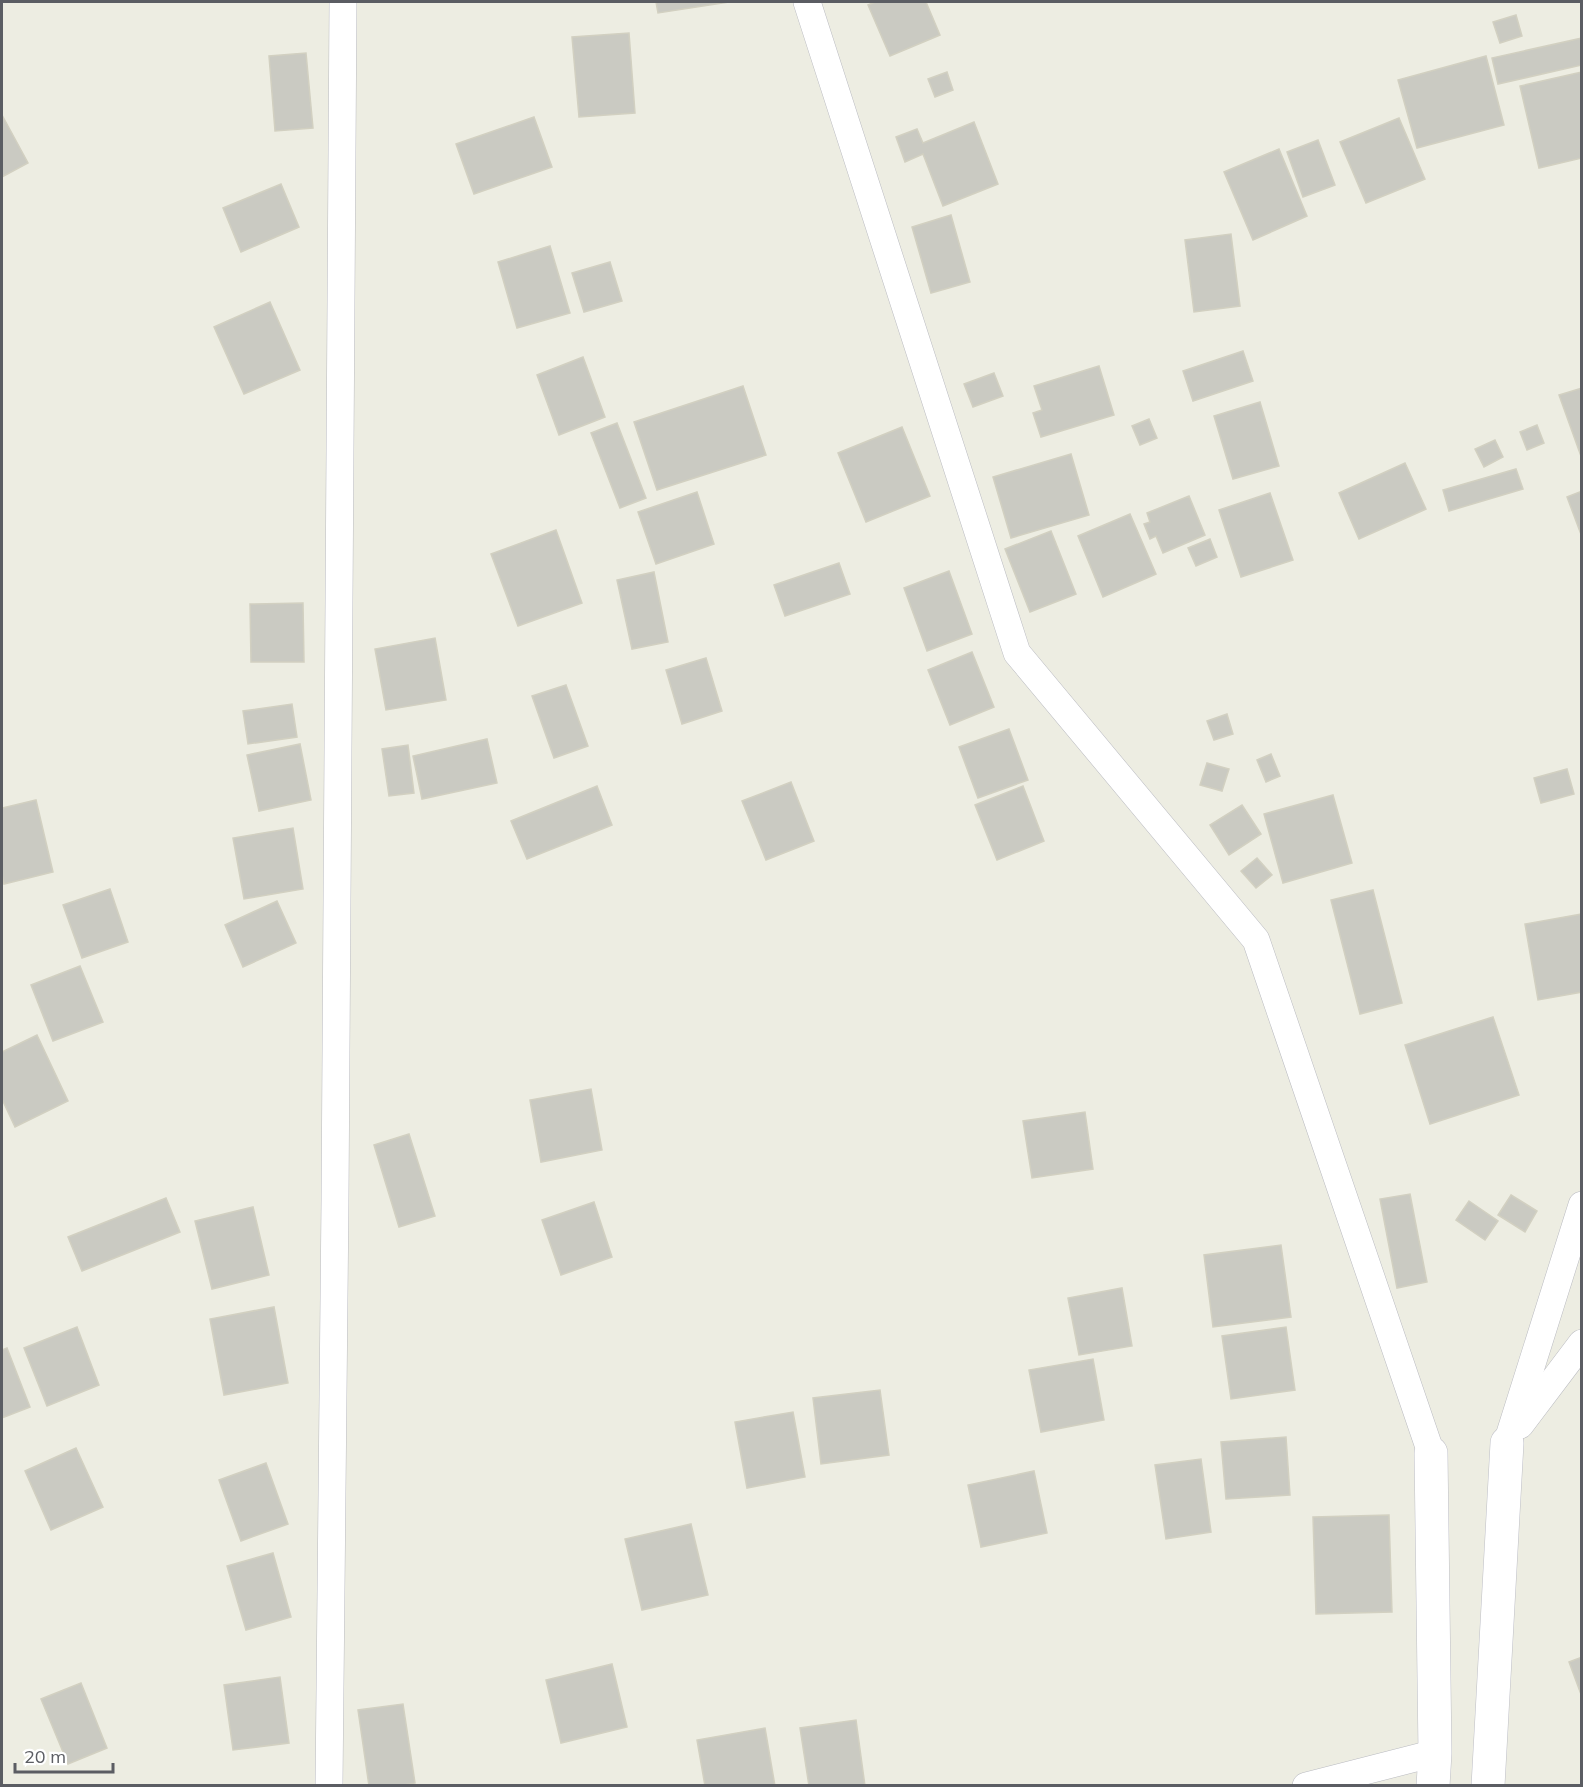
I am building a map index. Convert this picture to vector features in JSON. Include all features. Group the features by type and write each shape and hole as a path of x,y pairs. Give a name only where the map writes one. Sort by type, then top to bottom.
{"main road":[{"path":"1488,1785 1507,1443"},
{"path":"1431,1453 1435,1753 1433,1785"}],"street":[{"path":"329,1785 343,2"},
{"path":"807,2 1017,653 1256,940 1431,1453"},
{"path":"1507,1443 1581,1205"},
{"path":"1507,1443 1581,1343"},
{"path":"1306,1785 1435,1753"}],"building":[{"path":"656,2 729,2 658,13"},
{"path":"875,2 926,2 940,35 890,56 868,5"},
{"path":"1516,15 1522,36 1500,43 1493,22"},
{"path":"629,33 635,113 579,117 572,37"},
{"path":"1582,38 1582,65 1498,84 1492,58"},
{"path":"306,53 313,128 275,131 269,56"},
{"path":"1486,56 1504,125 1417,148 1398,80"},
{"path":"947,72 953,90 935,97 928,79"},
{"path":"1582,72 1582,158 1539,168 1520,86"},
{"path":"2,115 28,163 2,177"},
{"path":"534,117 552,167 474,194 456,144"},
{"path":"1399,118 1425,179 1366,203 1340,142"},
{"path":"974,122 998,184 943,206 923,154 905,162 896,137 917,129 923,143"},
{"path":"1318,140 1335,185 1303,197 1287,152"},
{"path":"1279,149 1307,216 1253,240 1224,172"},
{"path":"281,184 299,227 241,252 223,208"},
{"path":"951,215 970,282 931,293 912,227"},
{"path":"1231,234 1240,306 1194,312 1185,240"},
{"path":"550,246 570,313 517,328 498,262"},
{"path":"610,262 622,301 584,312 572,273"},
{"path":"270,302 300,370 244,394 214,327"},
{"path":"1243,351 1253,381 1193,401 1183,371"},
{"path":"583,357 605,417 559,435 537,375"},
{"path":"1099,366 1114,415 1041,437 1033,413 1042,410 1034,386"},
{"path":"994,373 1003,396 973,407 964,384"},
{"path":"743,386 766,455 657,490 634,422"},
{"path":"1582,388 1582,459 1559,395"},
{"path":"1260,402 1279,466 1233,479 1214,416"},
{"path":"1149,419 1157,438 1140,445 1132,426"},
{"path":"617,423 646,498 620,508 591,433"},
{"path":"1537,425 1544,443 1527,450 1520,432"},
{"path":"902,427 930,496 866,522 838,453"},
{"path":"1495,440 1503,457 1484,467 1475,449"},
{"path":"1071,454 1089,515 1011,538 993,477"},
{"path":"1405,463 1426,509 1359,539 1339,493"},
{"path":"1516,469 1523,489 1449,511 1443,490"},
{"path":"1582,491 1582,537 1567,497"},
{"path":"697,492 714,544 656,564 638,512"},
{"path":"1270,493 1293,560 1241,577 1219,510"},
{"path":"1189,496 1205,535 1163,553 1156,536 1150,539 1144,524 1150,522 1147,513"},
{"path":"1130,514 1156,574 1103,597 1078,536"},
{"path":"556,530 582,603 518,626 491,554"},
{"path":"1051,531 1076,594 1030,612 1005,549"},
{"path":"1210,539 1217,557 1196,566 1188,548"},
{"path":"839,563 850,594 785,616 774,585"},
{"path":"949,571 972,634 927,651 904,588"},
{"path":"654,572 668,642 632,649 617,580"},
{"path":"303,603 304,662 251,662 250,604"},
{"path":"435,638 446,700 386,710 375,649"},
{"path":"972,652 994,707 950,725 928,670"},
{"path":"706,658 722,711 682,724 666,670"},
{"path":"566,685 588,746 554,758 532,696"},
{"path":"292,704 297,737 248,744 243,711"},
{"path":"1227,714 1233,734 1214,740 1207,721"},
{"path":"1009,729 1028,780 978,798 959,747"},
{"path":"487,739 497,783 422,799 413,756"},
{"path":"300,744 311,800 259,811 247,755"},
{"path":"408,745 414,793 389,796 382,749"},
{"path":"1271,754 1280,776 1266,782 1257,760"},
{"path":"1207,763 1229,769 1222,791 1200,785"},
{"path":"1567,769 1574,794 1541,803 1534,778"},
{"path":"791,782 814,841 766,860 742,801"},
{"path":"597,786 612,825 527,859 511,821"},
{"path":"1023,786 1044,841 997,860 975,805"},
{"path":"1333,795 1352,863 1283,883 1264,814"},
{"path":"36,800 53,872 4,884 2,808"},
{"path":"1242,805 1261,834 1229,855 1210,825"},
{"path":"293,828 303,889 244,899 233,838"},
{"path":"1257,858 1272,875 1256,888 1241,871"},
{"path":"110,889 128,942 82,958 63,905"},
{"path":"1373,890 1402,1003 1360,1014 1331,900"},
{"path":"277,901 296,943 243,967 225,925"},
{"path":"1582,914 1582,992 1538,1000 1525,924"},
{"path":"80,966 103,1022 53,1041 31,985"},
{"path":"1493,1017 1519,1095 1430,1124 1405,1045"},
{"path":"37,1035 68,1101 15,1127 2,1099 2,1052"},
{"path":"591,1089 602,1150 541,1162 530,1100"},
{"path":"1085,1112 1093,1169 1032,1178 1023,1121"},
{"path":"409,1134 435,1216 399,1227 374,1145"},
{"path":"1410,1194 1427,1282 1397,1288 1380,1199"},
{"path":"1511,1195 1537,1211 1525,1232 1498,1215"},
{"path":"166,1198 180,1232 82,1271 68,1237"},
{"path":"1469,1201 1498,1221 1485,1240 1456,1220"},
{"path":"594,1202 612,1257 561,1275 542,1220"},
{"path":"253,1207 269,1275 212,1289 195,1221"},
{"path":"1281,1245 1291,1317 1213,1327 1204,1255"},
{"path":"1122,1288 1132,1346 1079,1355 1068,1298"},
{"path":"274,1307 288,1383 224,1395 210,1319"},
{"path":"77,1327 99,1385 47,1406 24,1348"},
{"path":"1286,1327 1295,1390 1231,1399 1222,1336"},
{"path":"7,1348 30,1407 2,1418 2,1350"},
{"path":"1093,1359 1104,1420 1041,1432 1029,1370"},
{"path":"880,1390 889,1455 821,1464 813,1398"},
{"path":"793,1412 805,1477 747,1488 735,1422"},
{"path":"1286,1437 1290,1495 1226,1499 1221,1442"},
{"path":"76,1448 103,1507 51,1530 25,1471"},
{"path":"1201,1459 1211,1532 1166,1539 1155,1465"},
{"path":"266,1463 288,1524 241,1541 219,1480"},
{"path":"1034,1471 1047,1533 981,1547 968,1485"},
{"path":"1389,1515 1392,1612 1316,1614 1313,1517"},
{"path":"691,1524 708,1595 642,1610 625,1539"},
{"path":"273,1553 291,1617 246,1630 227,1566"},
{"path":"1582,1657 1582,1697 1569,1662"},
{"path":"612,1664 627,1727 561,1743 546,1680"},
{"path":"280,1677 289,1743 233,1750 224,1685"},
{"path":"81,1683 107,1748 68,1764 41,1699"},
{"path":"403,1704 415,1783 399,1786 369,1786 358,1710"},
{"path":"856,1720 865,1786 809,1786 800,1728"},
{"path":"765,1728 775,1786 705,1786 697,1740"}]}
